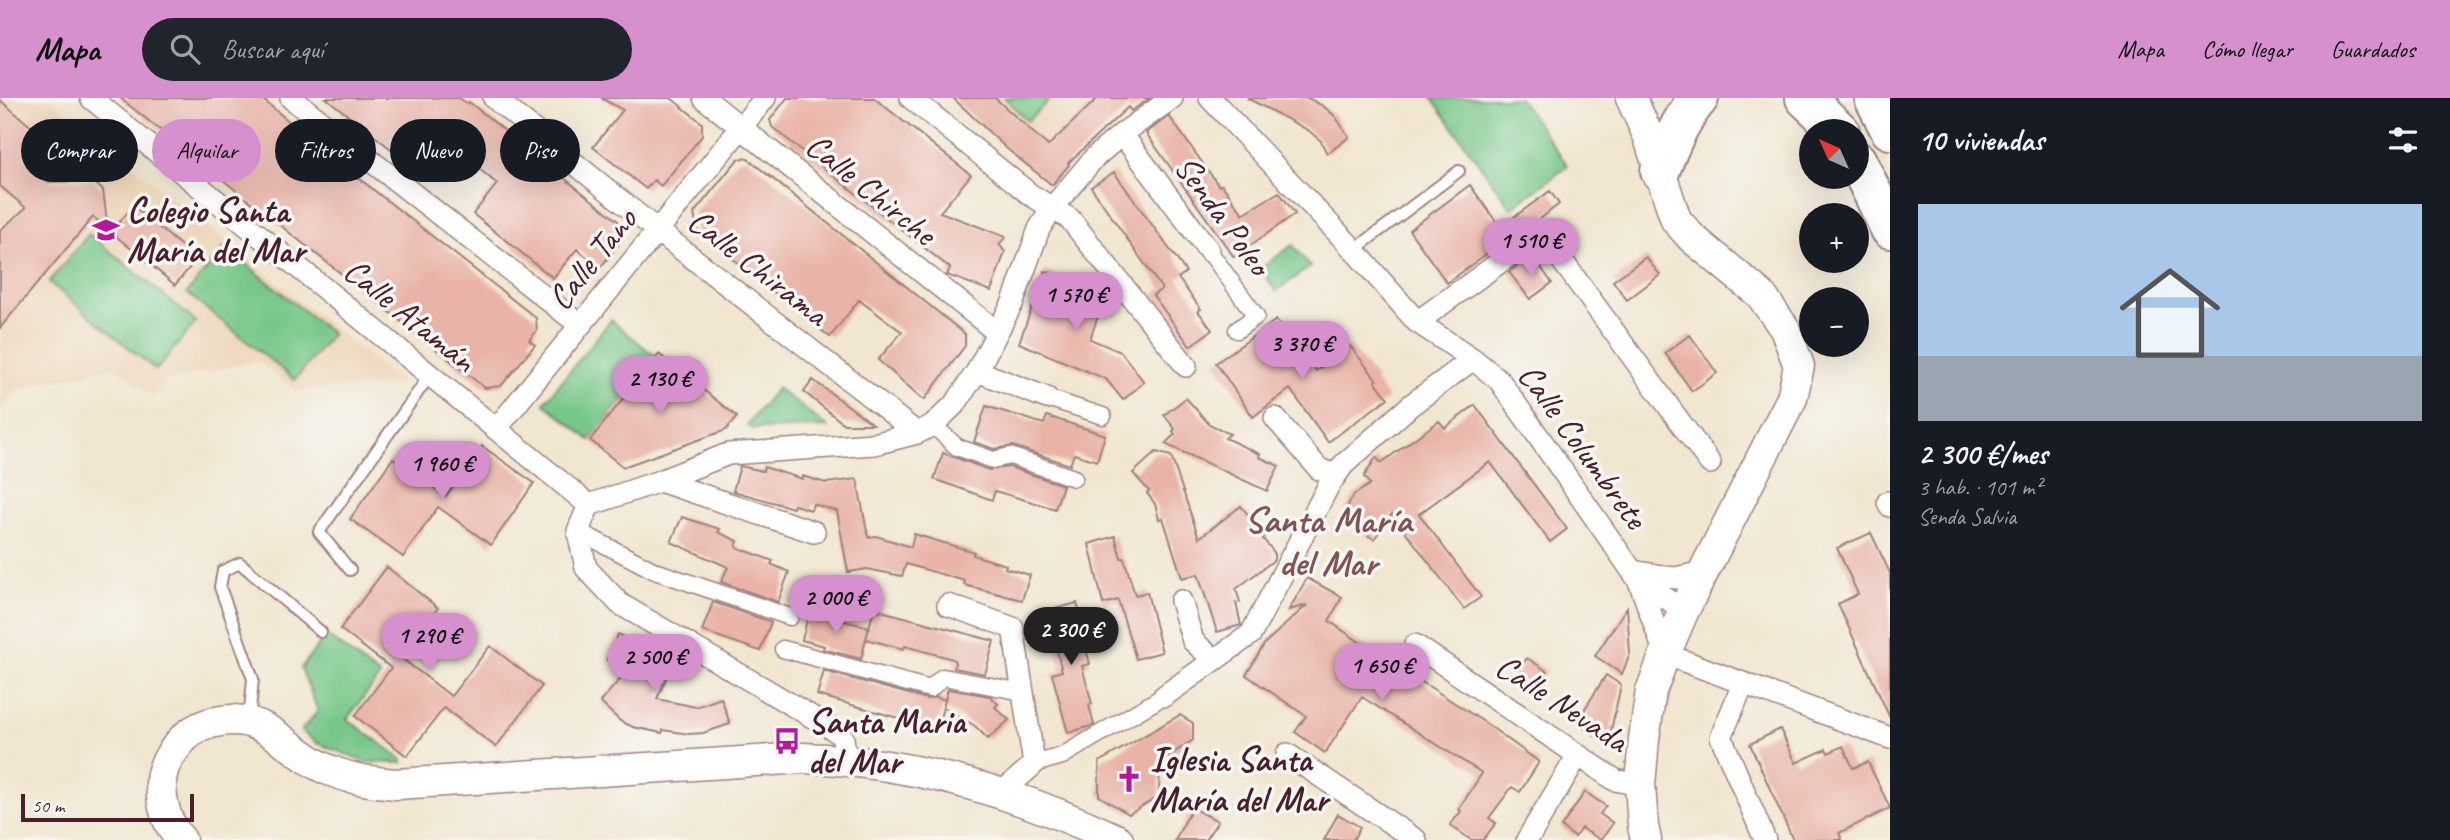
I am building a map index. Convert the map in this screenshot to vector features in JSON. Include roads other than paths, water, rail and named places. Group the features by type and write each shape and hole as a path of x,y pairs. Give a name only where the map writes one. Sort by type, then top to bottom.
{"highway":[{"path":"1660,171 1682,122 1699,98"},
{"path":"1805,98 1829,119"},
{"path":"1826,98 1836,119"},
{"path":"1874,98 1890,130"},
{"path":"1869,186 1890,229"}],"main road":[{"path":"1631,98 1648,135 1676,220 1692,238 1761,295 1785,329 1799,366 1791,398 1684,610 1651,691 1640,785 1646,840"},
{"path":"181,840 167,820 163,804 162,775 166,762 174,748 186,736 199,727 225,720 260,724 306,758 332,772 364,781 397,784 803,758 845,759 939,777 1000,794 1065,816 1118,840"}],"street":[{"path":"291,98 580,325"},
{"name":"Calle Chirama","path":"494,98 658,231 925,429"},
{"name":"Calle Chirche","path":"704,98 997,332"},
{"name":"Calle Tano","path":"497,428 765,98"},
{"path":"911,98 1031,195 1070,219 1186,366"},
{"path":"845,759 843,738 836,731 620,604 586,568 578,531 589,505 728,454 874,444 925,429 956,403 977,371 1013,302 1039,229 1053,207 1096,157 1122,134 1172,98"},
{"name":"Calle Columbrete","path":"1210,98 1354,250 1417,322 1473,359 1499,380 1635,576 1665,654"},
{"name":"Calle Atamán","path":"100,101 589,505"},
{"name":"Senda Poleo","path":"1122,134 1256,316 1237,330"},
{"path":"1417,322 1521,247 1550,244 1710,463"},
{"path":"1000,794 1034,764 1062,755 1164,696 1251,634 1335,475 1343,465 1411,405 1473,359"},
{"path":"977,371 1103,416"},
{"path":"1275,418 1319,469 1335,475"},
{"path":"925,429 957,447 993,460 1010,456 1074,478"},
{"path":"660,481 814,532"},
{"path":"578,531 655,571 790,617"},
{"name":"Calle Columbrete","path":"1635,576 1675,578 1704,572"},
{"name":"Calle Columbrete","path":"1635,576 1684,610"},
{"path":"1181,601 1193,641 1214,660"},
{"path":"948,605 1013,628 1034,764"},
{"name":"Calle Nevada","path":"1415,645 1615,780 1640,785"},
{"path":"783,649 930,689 943,677 1023,692"},
{"path":"1665,654 1890,738"},
{"path":"1743,684 1721,737 1765,840"},
{"path":"1287,754 1416,840"},
{"path":"1527,840 1578,755"}],"lane":[{"path":"1354,250 1459,171"},
{"path":"350,570 319,532 430,375"},
{"path":"249,721 253,679 220,587 222,571 240,563 321,632"}],"place":[{"name":"Colegio Santa María del Mar","path":"106,230"},
{"name":"Santa Maria del Mar","path":"787,741"},
{"name":"Iglesia Santa María del Mar","path":"1129,779"}],"district":[{"name":"Santa María del Mar","path":"1328,540"}]}
